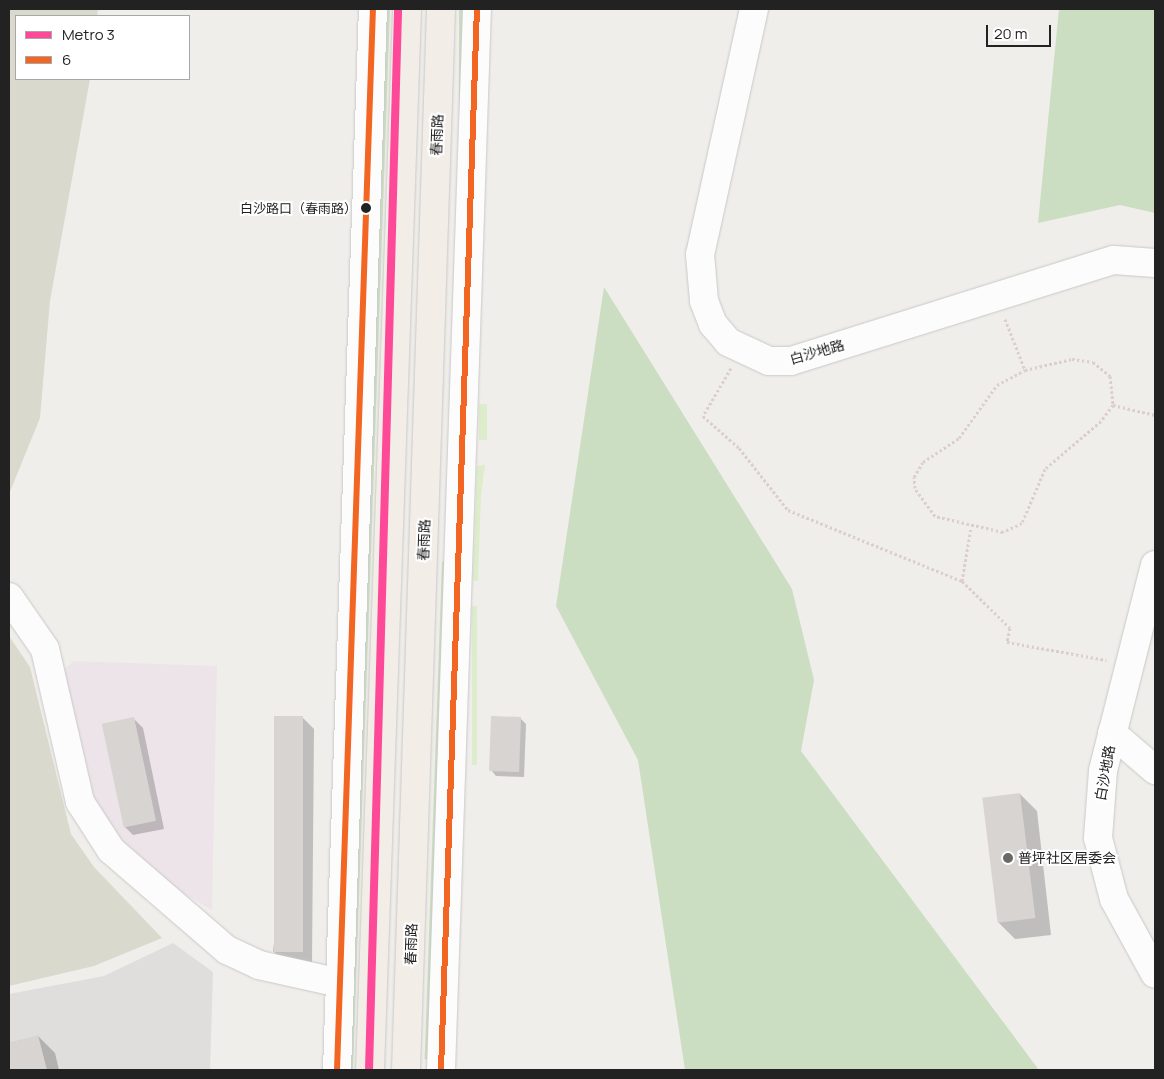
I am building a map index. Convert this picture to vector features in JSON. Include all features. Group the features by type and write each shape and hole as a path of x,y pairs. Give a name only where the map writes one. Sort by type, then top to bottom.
{"main road":[{"path":"370,1070 407,9"},
{"name":"春雨路","path":"406,1070 442,9"}],"street":[{"path":"337,1070 373,9"},
{"path":"441,1070 478,9"},
{"name":"白沙地路","path":"754,9 700,254 704,301 713,324 742,351 769,361 791,361 1114,260 1155,263"},
{"name":"白沙地路","path":"1155,565 1102,771 1098,838 1114,899 1155,974"},
{"path":"9,596 44,649 80,802 111,850 227,950 259,965 340,983"},
{"path":"1112,733 1155,770"}],"path":[{"path":"997,296 1024,370"},
{"path":"742,351 703,416 739,448 788,510 962,581 1010,628 1008,642 1130,665"},
{"path":"1063,360 1092,362 1110,376 1113,404 1101,421 1045,469 1022,523 1003,532 972,528 936,516 919,495 914,477 924,462 960,438 997,385 1024,370 1063,360"},
{"path":"1113,404 1155,415"},
{"path":"962,581 972,528"}],"shaded area":[{"path":"9,9 98,9 97,15 15,15 15,80 90,80 50,301 40,418 9,494"},
{"path":"9,636 30,667 71,834 94,867 162,938 94,966 9,986"},
{"path":"74,661 217,666 212,910 155,876 111,834 95,801 64,669"},
{"path":"173,943 213,972 210,1070 9,1070 9,994 104,976"}],"green space":[{"path":"379,9 390,9 353,1070 347,1070"},
{"path":"459,9 471,9 471,528 459,528"},
{"path":"1059,9 1155,9 1155,213 1120,205 1038,223"},
{"path":"604,287 792,589 814,680 801,751 1039,1070 685,1070 638,760 556,606"},
{"path":"479,404 487,404 487,440 479,440"},
{"path":"485,465 481,495 478,581 473,580 477,466"},
{"path":"442,562 453,562 436,1060 425,1059"},
{"path":"472,606 477,606 477,765 472,765"}],"building":[{"path":"274,716 303,716 303,952 274,952"},
{"path":"491,716 521,717 519,772 489,771"},
{"path":"134,717 156,821 124,828 102,724"},
{"name":"普坪社区居委会","path":"1020,793 1035,918 998,923 982,798"},
{"path":"38,1035 47,1070 9,1070 9,1043"}],"metro line":[{"name":"3","path":"369,1070 398,9"}],"transit line":[{"name":"6","path":"337,1070 373,9"},
{"name":"6","path":"441,1070 477,9"}],"place":[{"name":"白沙路口（春雨路）","path":"366,208"},
{"name":"普坪社区居委会","path":"1008,858"}]}
